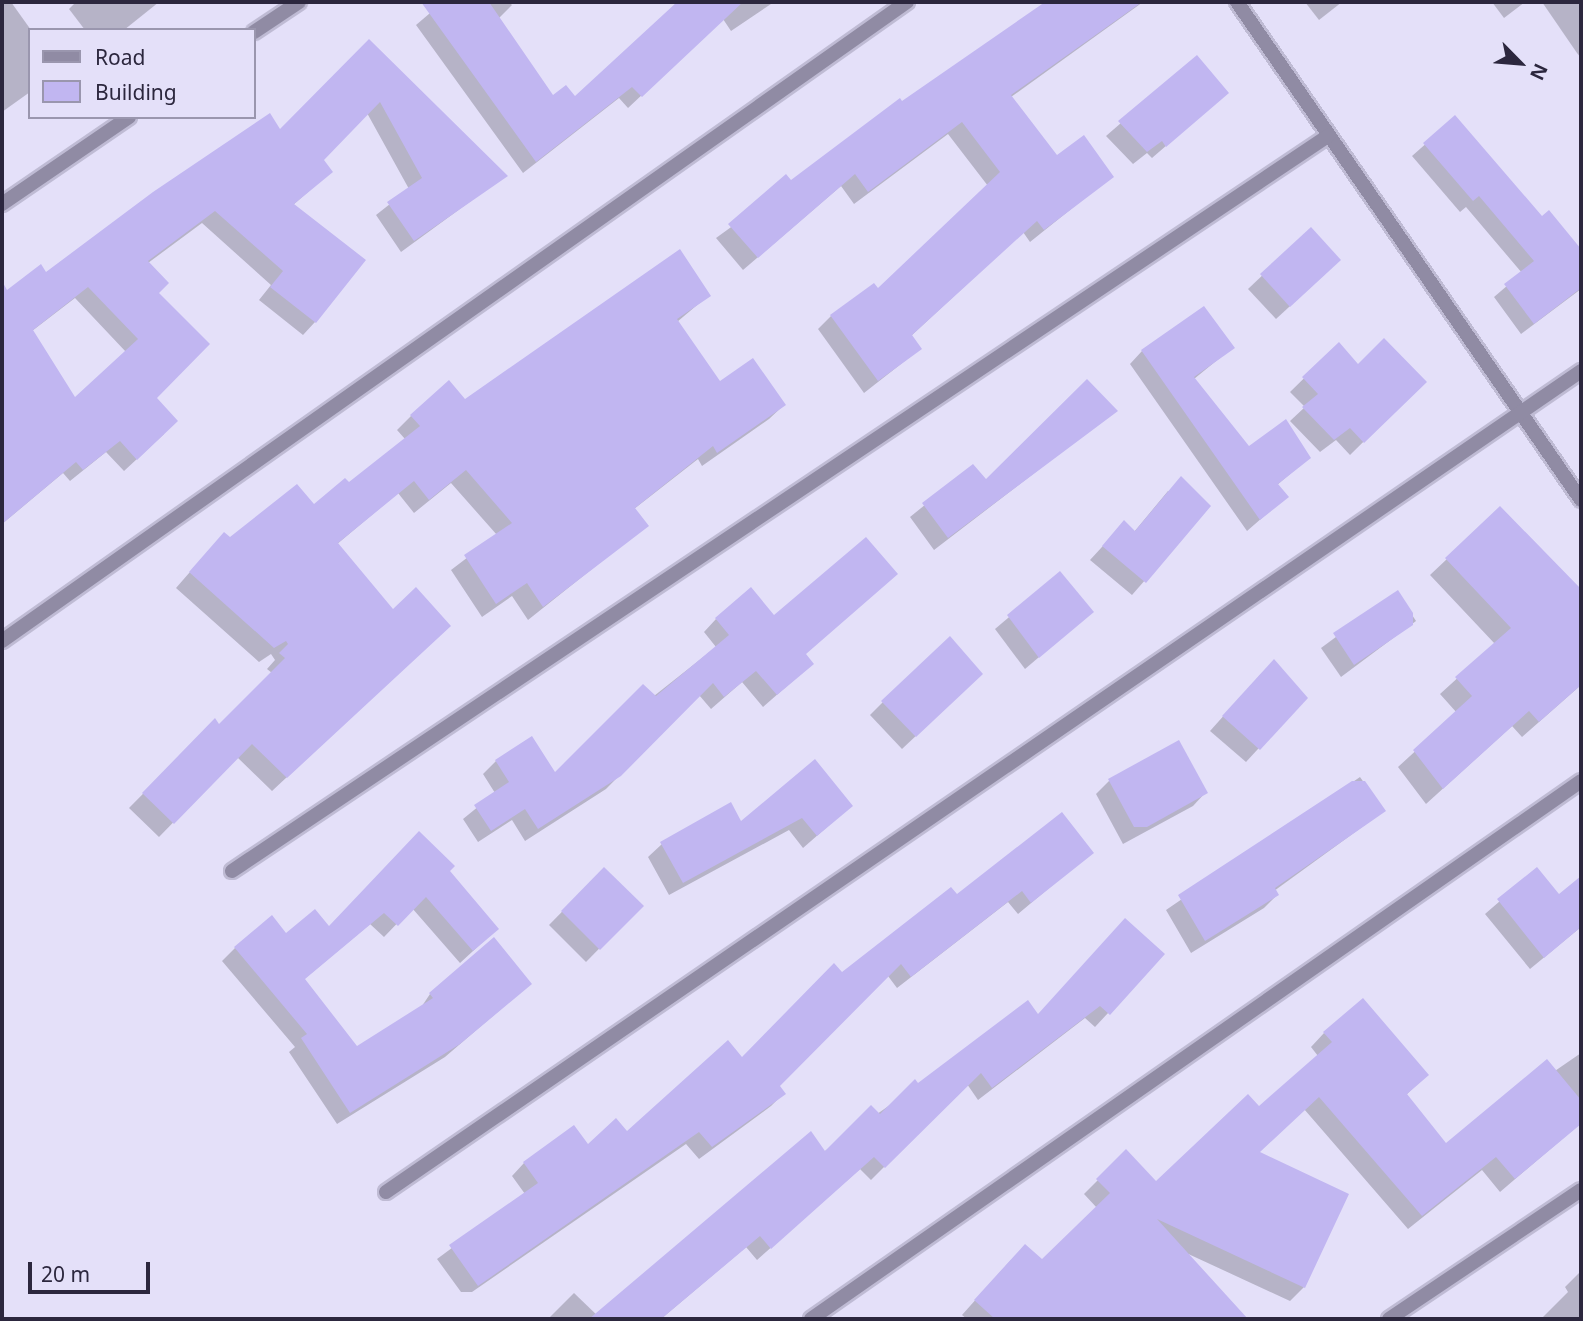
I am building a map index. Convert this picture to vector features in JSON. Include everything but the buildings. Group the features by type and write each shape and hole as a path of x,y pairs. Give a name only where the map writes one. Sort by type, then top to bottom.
{"street":[{"path":"256,31 299,2"},
{"path":"2,641 907,2"},
{"path":"1237,2 1581,500"},
{"path":"2,204 127,119"},
{"path":"232,871 1328,136"},
{"path":"386,1192 1581,371"},
{"path":"811,1319 1581,781"},
{"path":"1388,1319 1581,1190"}]}
